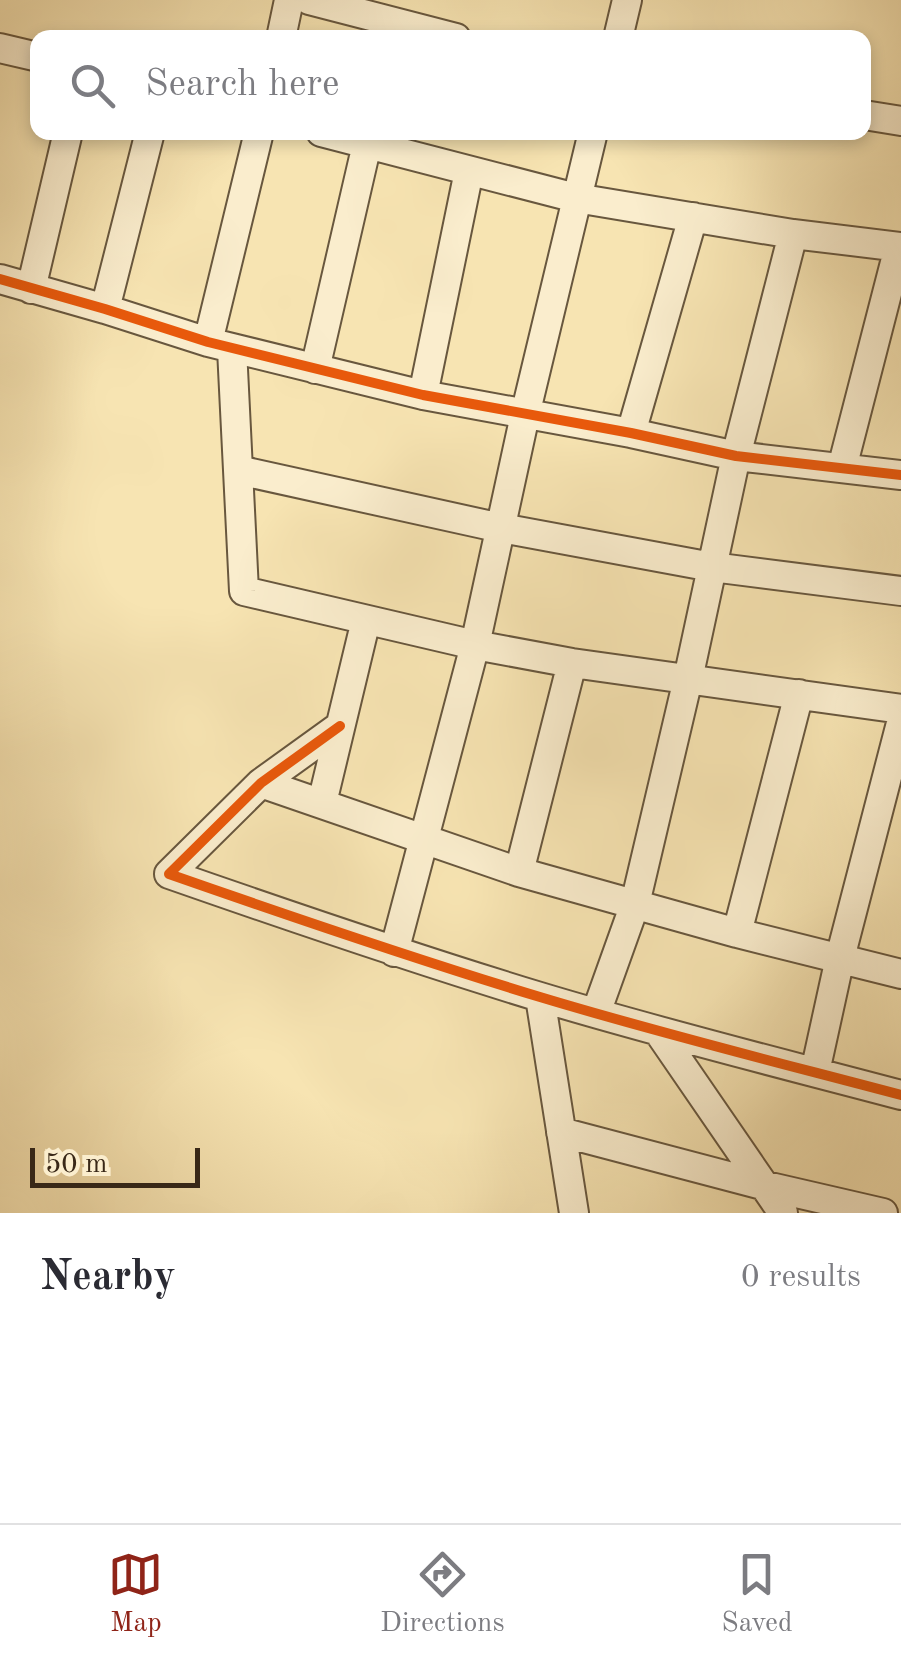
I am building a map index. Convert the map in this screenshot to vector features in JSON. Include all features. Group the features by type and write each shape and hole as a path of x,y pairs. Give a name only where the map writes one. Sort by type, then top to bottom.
{"street":[{"path":"283,30 289,0"},
{"path":"309,0 363,7 432,30"},
{"path":"620,30 627,0"},
{"path":"0,48 30,55"},
{"path":"871,117 901,121"},
{"path":"30,289 66,140"},
{"path":"105,309 148,140"},
{"path":"258,140 220,346 238,470 244,591 474,645 572,663 901,709"},
{"path":"352,140 576,198 793,234 900,247 842,468"},
{"path":"394,952 474,645 591,140"},
{"path":"315,369 367,144"},
{"path":"423,394 470,171"},
{"path":"630,434 693,218"},
{"path":"596,1014 635,904 736,456 793,234"},
{"path":"0,279 220,346 423,394 736,456 901,476"},
{"path":"238,470 501,528 712,567 901,591"},
{"path":"322,803 366,620"},
{"path":"519,872 572,663"},
{"path":"738,934 799,694"},
{"path":"815,1072 840,958 901,723"},
{"path":"340,726 261,783 170,874 394,952 596,1014 901,1094"},
{"path":"261,783 519,872 738,934 901,974"},
{"path":"540,997 574,1213"},
{"path":"658,1031 783,1213"},
{"path":"561,1132 883,1213"}],"cycle path":[{"path":"0,279 208,342 423,395 736,456 901,475"},
{"path":"340,726 261,783 169,874 540,997 901,1095"}]}
